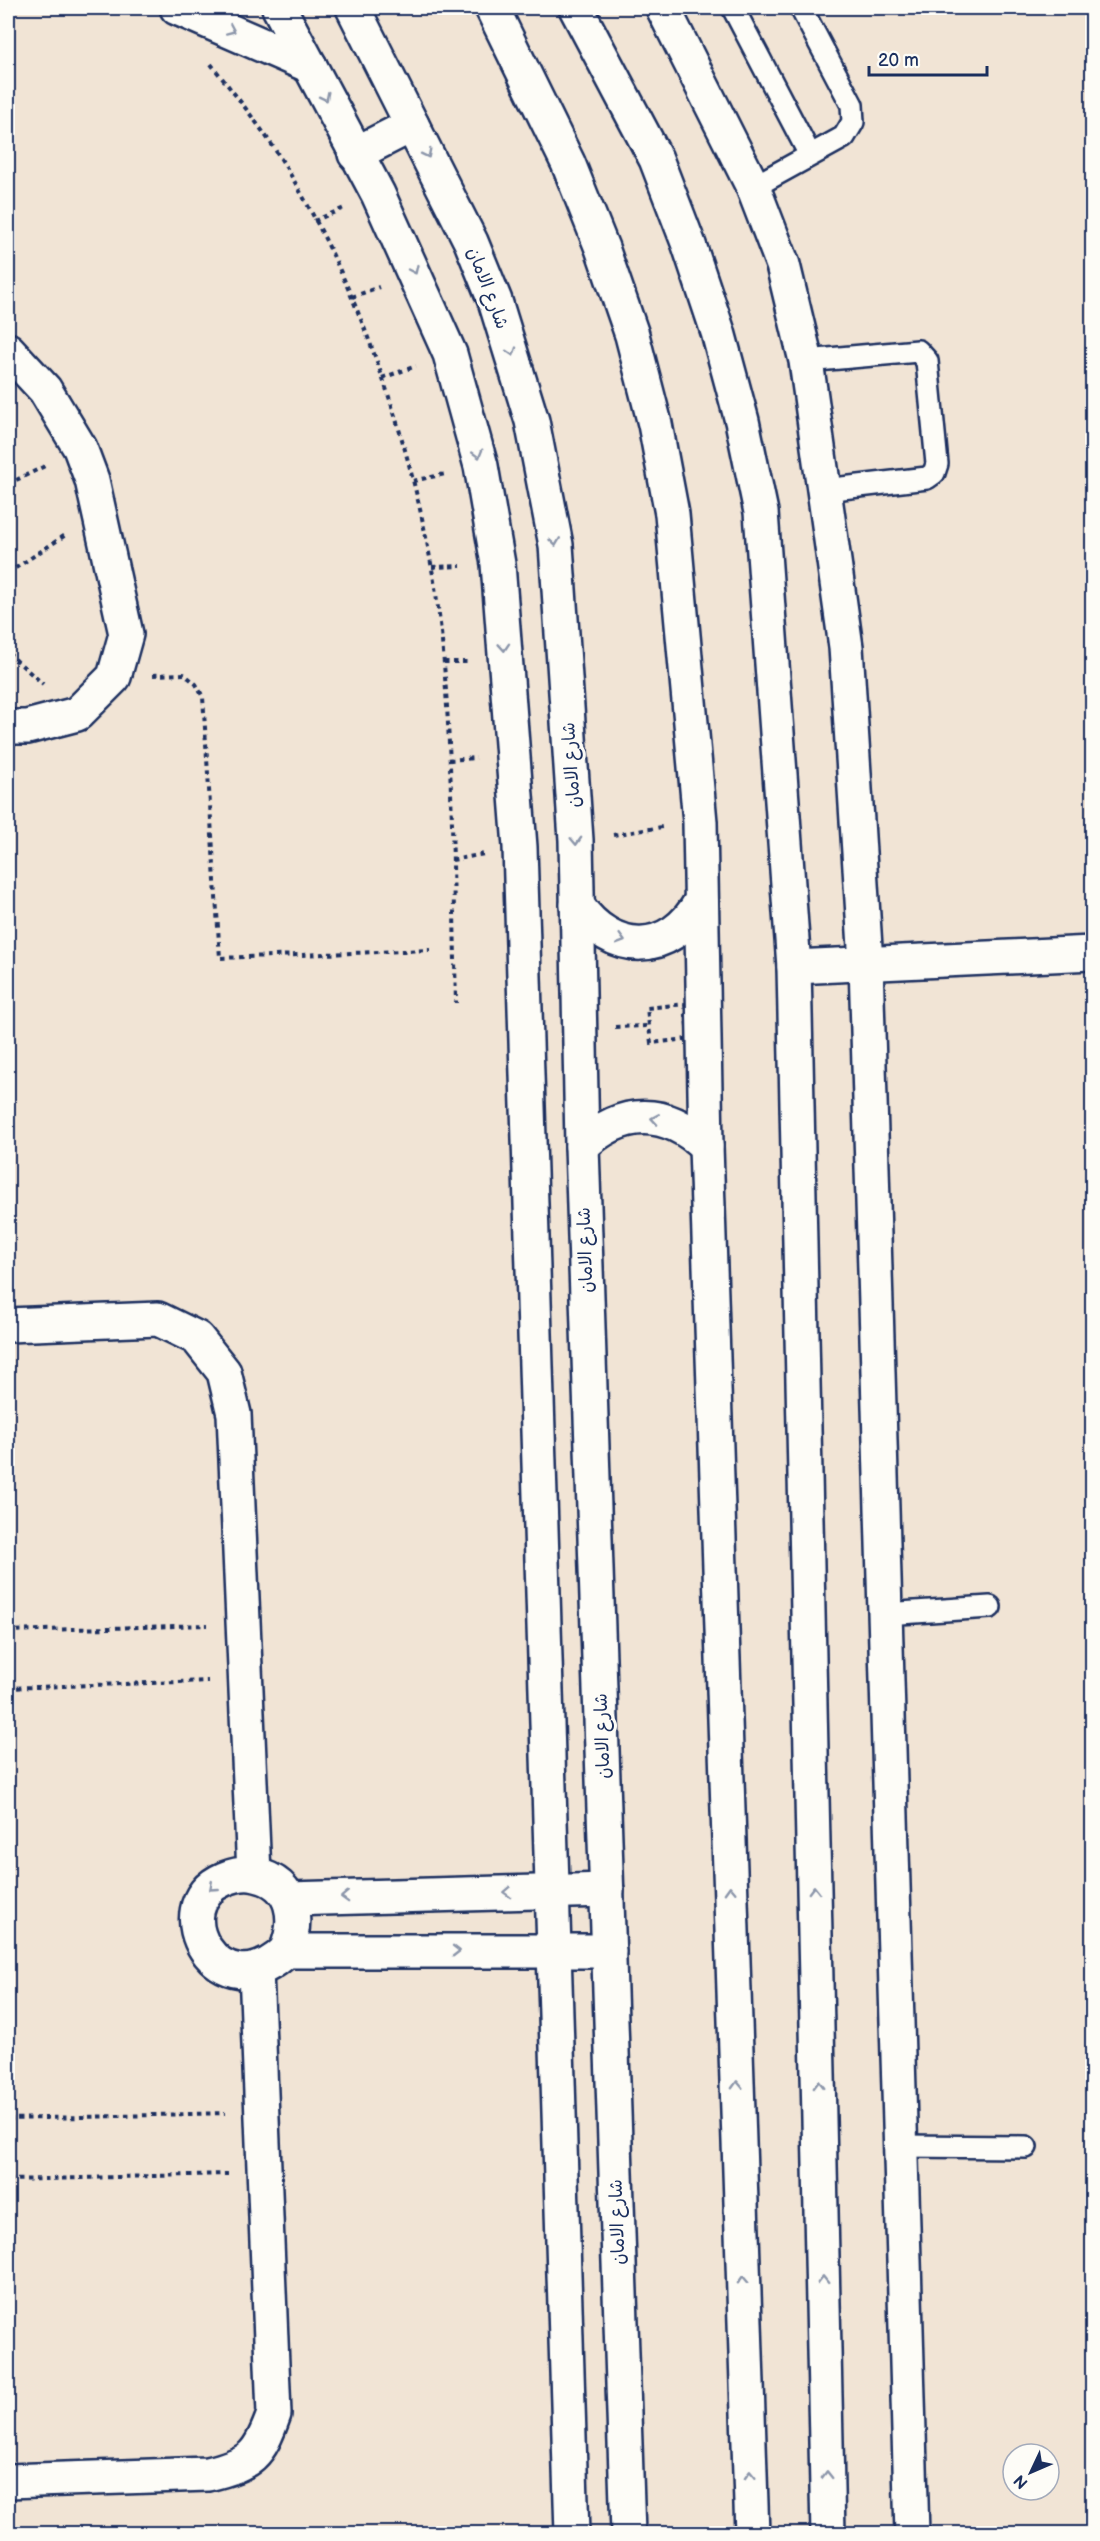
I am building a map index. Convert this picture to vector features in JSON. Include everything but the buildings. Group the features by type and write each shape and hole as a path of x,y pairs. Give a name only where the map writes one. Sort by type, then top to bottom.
{"street":[{"path":"177,8 310,66"},
{"path":"279,8 378,194 450,354 481,466 498,564 520,847 556,1950 572,2534"},
{"name":"شارع الامان","path":"353,8 471,242 495,302 526,401 545,483 556,545 576,840 582,1146 627,2534"},
{"path":"492,8 568,163 602,248 632,335 655,424 672,514 700,822 706,1146 752,2534"},
{"path":"576,8 656,159 689,245 714,321 742,422 761,512 794,967 828,2534"},
{"path":"663,8 753,187 783,265 806,361 846,647 866,963 912,2534"},
{"path":"355,154 412,125"},
{"path":"8,350 45,390 80,448 92,480 126,634 114,677 77,714 27,727 8,727"},
{"path":"577,905 588,921 602,933 620,941 638,944 655,942 683,927 701,901"},
{"path":"794,967 1092,953"},
{"path":"582,1146 610,1124 628,1118 646,1117 679,1125 706,1146"},
{"path":"8,1324 158,1319 197,1338 224,1372 234,1414 254,1874"},
{"path":"235,1874 254,1874 268,1879 289,1899 294,1916 293,1934 286,1951 273,1964 256,1971 237,1971 219,1964 205,1951 197,1933 197,1914 204,1896 217,1882 235,1874"},
{"path":"289,1899 607,1890"},
{"path":"286,1951 609,1951"},
{"path":"8,2481 208,2474 240,2466 263,2445 274,2414 256,1971"}],"lane":[{"path":"733,8 810,155"},
{"path":"753,187 844,136 853,122 852,105 801,8"},
{"path":"806,361 918,351 927,361 937,464 934,473 927,478 825,490"},
{"path":"885,1614 990,1607"},
{"path":"900,2146 1026,2146"}],"path":[{"path":"208,62 274,148 347,287 382,378 413,481 432,567 444,662 456,1003"},
{"path":"8,484 80,448"},
{"path":"8,573 100,513"},
{"path":"114,677 184,674 196,684 203,697 220,958 430,950"},
{"path":"8,1631 243,1624"},
{"path":"8,1688 246,1680"},
{"path":"8,2120 262,2112"},
{"path":"8,2180 264,2173"}]}
